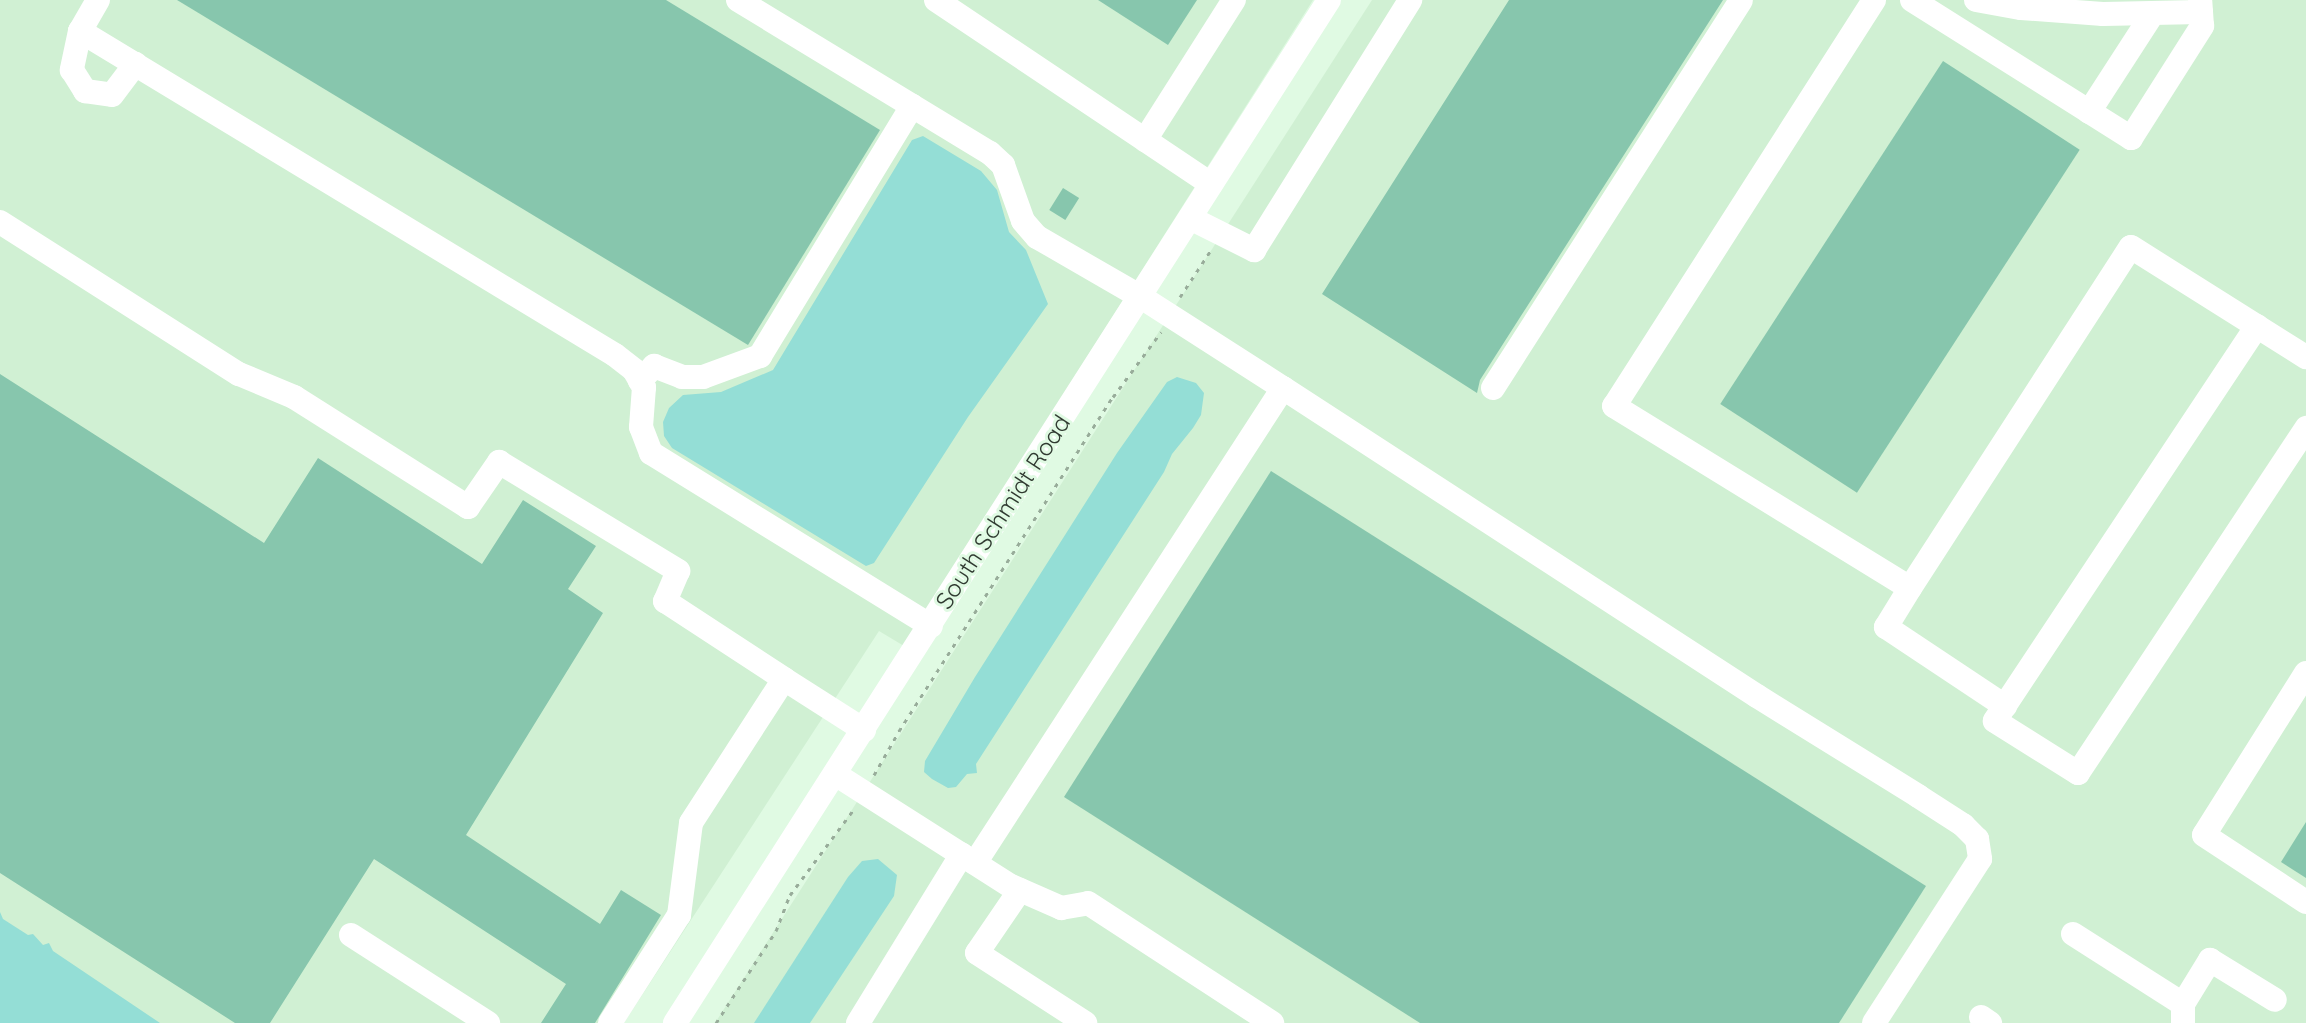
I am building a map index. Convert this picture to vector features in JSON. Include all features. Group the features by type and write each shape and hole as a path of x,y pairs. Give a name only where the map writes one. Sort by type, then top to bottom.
{"street":[{"path":"98,0 80,31 72,70 85,91 112,95 135,64"},
{"path":"738,0 990,153 1003,165 1023,221 1037,237 1141,297 1757,696 1963,825 1977,839 1980,859 1878,1022"},
{"path":"936,0 1211,184"},
{"path":"1145,140 1234,0"},
{"name":"South Schmidt Road","path":"675,1023 1329,0"},
{"path":"1190,218 1254,250 1410,0"},
{"path":"1493,388 1741,0"},
{"path":"1874,0 1614,406 1910,588"},
{"path":"1922,2 2131,138 2202,26 2200,6 2153,13 2103,14 2021,8 1976,0"},
{"path":"2089,112 2153,13"},
{"path":"80,31 615,355 634,370 644,387 641,427 651,453 669,468 931,626"},
{"path":"640,381 654,366 682,377 703,377 760,356 912,106"},
{"path":"0,222 239,374 294,397 468,507 499,462 678,571 665,601 864,730"},
{"path":"2005,706 1886,627 2131,247 2306,357"},
{"path":"2257,326 1995,721 2078,773 2306,428"},
{"path":"858,1023 1283,388"},
{"path":"2306,673 2204,835 2306,902"},
{"path":"610,1023 679,915 691,823 784,679"},
{"path":"835,774 1020,890 1061,908 1088,903 1272,1023"},
{"path":"1020,890 977,953 1085,1023"},
{"path":"2073,934 2183,1014 2210,960 2275,1000"},
{"path":"351,935 488,1023"}],"path":[{"path":"716,1023 776,931 790,895 864,792 907,719 1216,243"}],"shaded area":[{"path":"0,0 1313,0 904,646 879,631 624,1023 0,1023"},
{"path":"1372,0 2306,0 2306,1023 715,1023"}],"water":[{"path":"923,136 981,171 997,190 1009,232 1026,250 1048,304 968,417 874,563 866,566 672,448 664,436 663,422 669,408 683,395 721,392 773,370 912,140"},
{"path":"1177,377 1196,383 1204,393 1201,415 1172,454 1164,472 976,764 977,773 967,774 956,787 948,788 932,779 924,772 925,761 975,677 1117,453 1167,382"},
{"path":"878,859 897,875 894,896 810,1023 754,1023 848,877 862,861"},
{"path":"0,912 3,919 28,935 33,934 43,945 49,943 53,951 160,1023 0,1023"}],"building":[{"path":"177,0 666,0 880,130 748,345"},
{"path":"1098,0 1197,0 1168,45"},
{"path":"1509,0 1723,0 1480,380 1477,393 1322,294"},
{"path":"1943,61 2080,150 1857,493 1720,404"},
{"path":"1063,188 1079,198 1065,220 1049,210"},
{"path":"0,374 264,543 318,458 482,564 523,500 596,546 568,589 603,613 466,835 600,924 621,890 661,915 595,1023 541,1023 566,984 374,859 270,1023 235,1023 0,873"},
{"path":"1271,471 1926,886 1839,1023 1420,1023 1064,797"},
{"path":"2306,822 2306,878 2281,862"}]}
